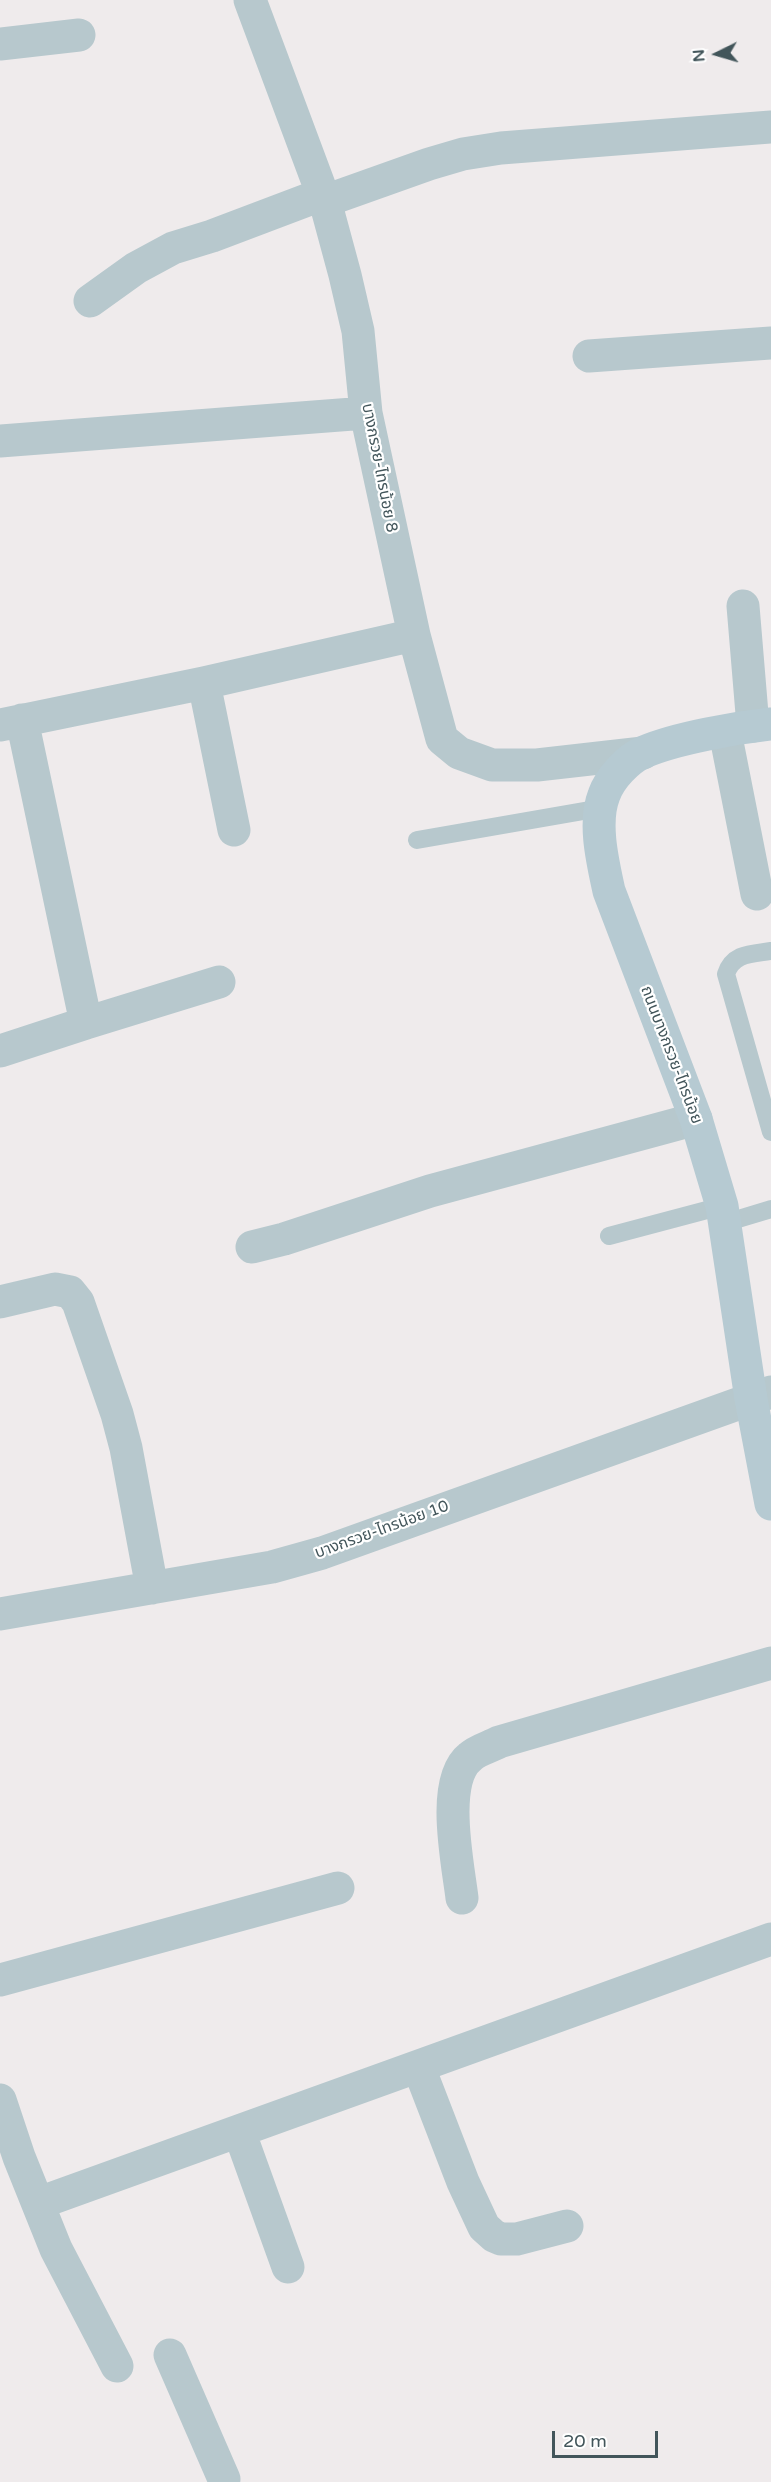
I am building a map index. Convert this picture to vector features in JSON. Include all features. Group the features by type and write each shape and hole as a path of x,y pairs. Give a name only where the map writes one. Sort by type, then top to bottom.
{"main road":[{"name":"ถนนบางกรวย-ไทรน้อย","path":"749,728 643,753 616,774 604,794 601,808 601,854 609,891 696,1119 723,1215 761,1396 771,1504"}],"street":[{"name":"บางกรวย-ไทรน้อย 8","path":"250,0 324,197 358,331 366,413 414,635 442,739 459,753 492,765 537,765 643,753"},
{"path":"0,44 80,35"},
{"path":"90,301 136,268 173,248 324,197 463,154 501,148 771,127"},
{"path":"589,356 771,343"},
{"path":"0,441 366,413"},
{"path":"743,606 757,894"},
{"path":"86,1023 11,722 204,684 414,635"},
{"path":"204,684 234,831"},
{"path":"0,1051 219,982"},
{"path":"252,1247 284,1239 430,1191 696,1119"},
{"path":"0,1302 55,1289 70,1292 78,1302 120,1425 152,1588"},
{"name":"บางกรวย-ไทรน้อย 10","path":"0,1614 272,1567 322,1553 761,1396"},
{"path":"462,1898 452,1799 460,1769 470,1756 499,1742 771,1663"},
{"path":"0,1980 338,1888"},
{"path":"39,2203 419,2068 771,1939"},
{"path":"419,2068 484,2227 501,2239 517,2239 567,2226"},
{"path":"0,2100 9,2160 39,2203 56,2249 117,2366"},
{"path":"239,2131 288,2267"},
{"path":"170,2355 222,2481"}],"lane":[{"path":"417,840 601,808"},
{"path":"771,951 737,957 729,964 726,974 771,1132"},
{"path":"609,1236 723,1215 771,1209"}]}
